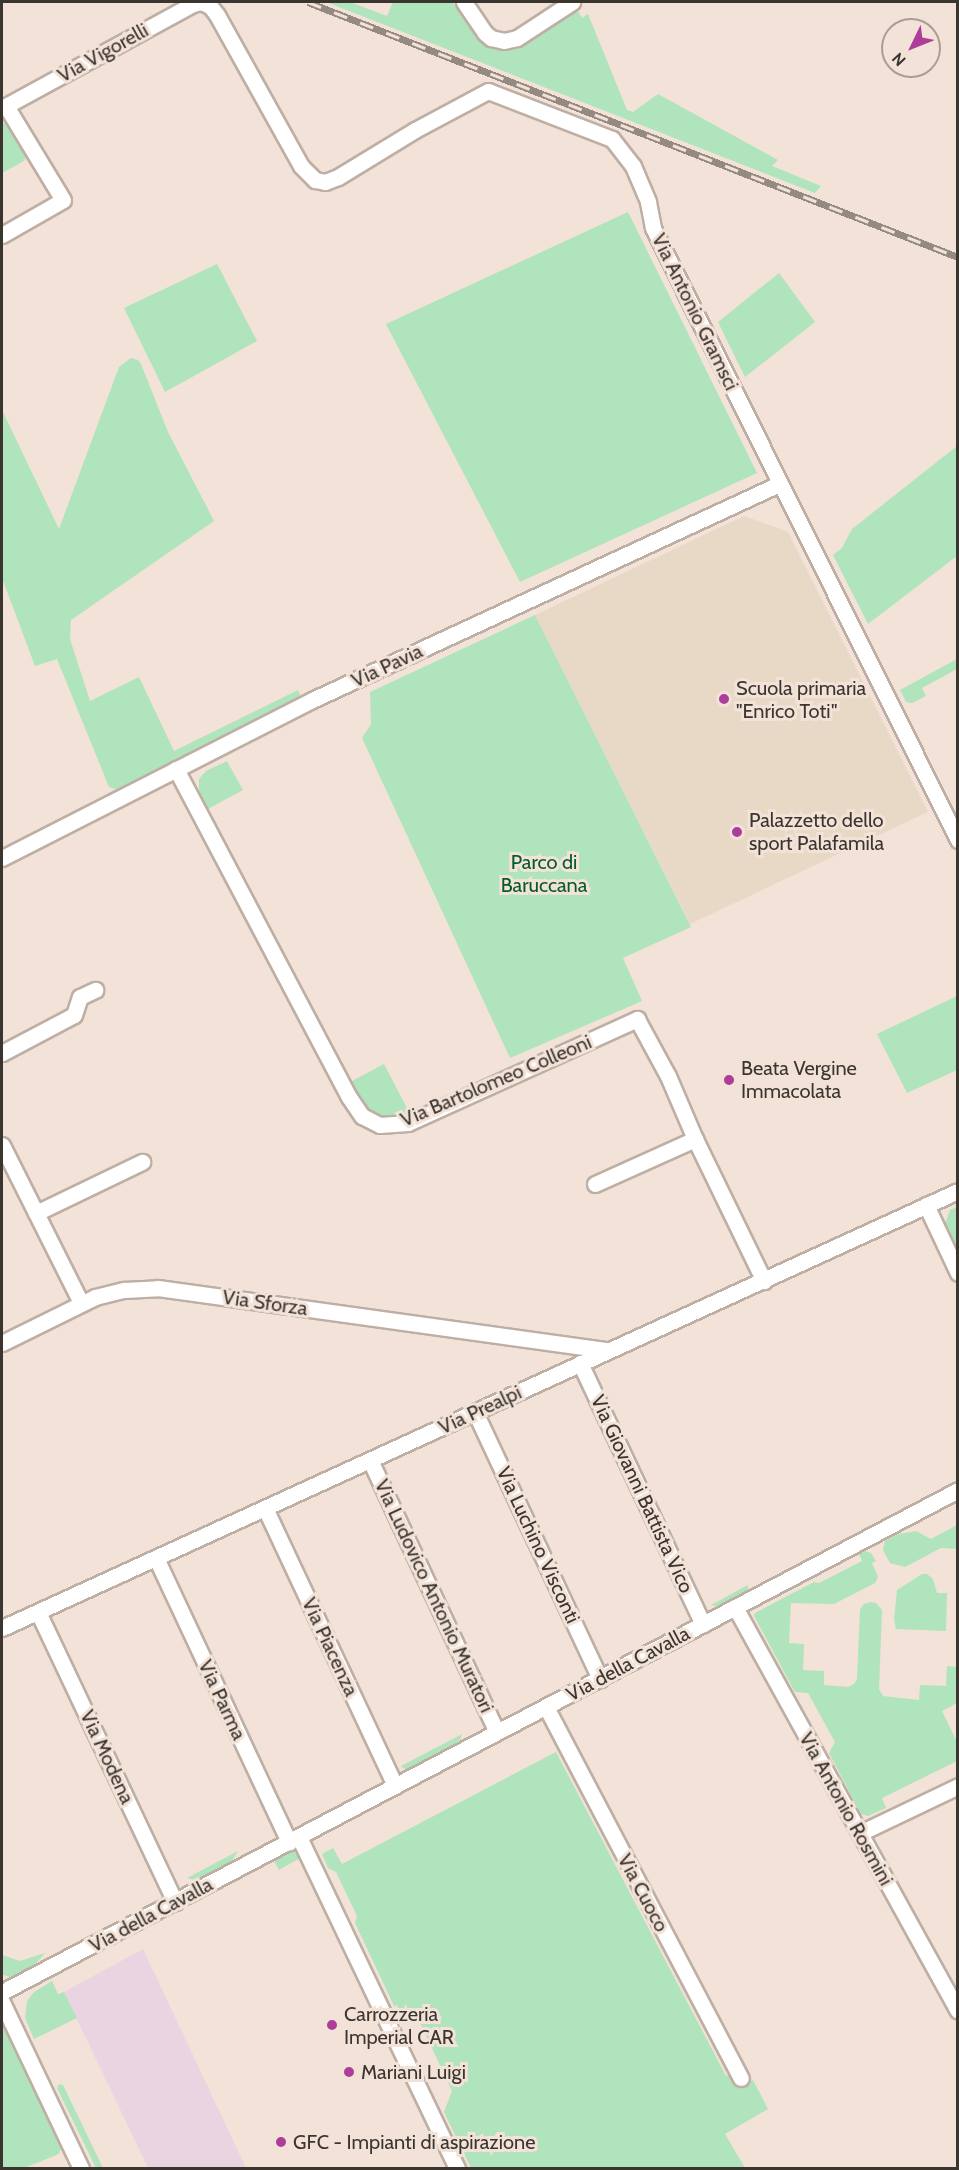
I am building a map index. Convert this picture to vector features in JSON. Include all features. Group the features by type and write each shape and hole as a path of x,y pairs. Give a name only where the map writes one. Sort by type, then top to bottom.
{"street":[{"path":"464,2 485,33 491,38 504,41 517,38 572,2"},
{"name":"Via Vigorelli","path":"4,107 193,4 205,3"},
{"name":"Via Antonio Gramsci","path":"205,3 218,15 301,166 315,180 325,182 338,177 415,130 488,91 612,139 633,166 648,202 653,228 957,840"},
{"path":"2,235 63,200 4,107"},
{"name":"Via Pavia","path":"2,858 312,700 779,484"},
{"name":"Via Bartolomeo Colleoni","path":"176,769 349,1097 366,1119 380,1125 408,1123 637,1019 668,1076 695,1139 764,1281"},
{"path":"2,1053 74,1015 80,998 94,990"},
{"path":"595,1184 695,1139"},
{"path":"2,1145 81,1303"},
{"path":"36,1213 142,1162"},
{"name":"Via Prealpi","path":"2,1628 957,1191"},
{"path":"926,1205 957,1273"},
{"name":"Via Sforza","path":"2,1342 81,1303 124,1290 158,1288 607,1350"},
{"path":"538,1341 557,1353 565,1370"},
{"name":"Via Giovanni Battista Vico","path":"580,1363 703,1624"},
{"name":"Via Luchino Visconti","path":"476,1412 600,1679"},
{"name":"Via Ludovico Antonio Muratori","path":"370,1460 497,1732"},
{"name":"Via della Cavalla","path":"2,1992 957,1490"},
{"name":"Via Piacenza","path":"265,1508 395,1786"},
{"name":"Via Parma","path":"156,1558 294,1840"},
{"name":"Via Antonio Rosmini","path":"735,1607 860,1833 952,1989 957,2011"},
{"name":"Via Modena","path":"38,1612 175,1902"},
{"name":"Via Cuoco","path":"546,1707 741,2078"},
{"path":"860,1833 957,1786"},
{"path":"294,1840 457,2169"},
{"path":"2,2002 81,2169"}],"shaded area":[{"name":"Scuola primaria \"Enrico Toti\"","path":"744,516 788,532 928,812 690,924 535,615"},
{"path":"143,1949 246,2168 148,2168 64,1992"}],"green space":[{"path":"326,2 350,2 387,16 393,2 453,2 483,43 501,51 518,49 577,9 582,18 588,14 627,110 633,112 658,94 778,160 772,166 821,186 815,193"},
{"path":"2,121 12,131 26,157 24,161 2,173"},
{"path":"628,212 757,473 520,582 386,324"},
{"path":"217,264 257,341 165,392 124,308"},
{"path":"779,273 815,322 745,377 718,322"},
{"path":"131,358 138,360 141,364 168,432 214,521 71,620 70,639 90,701 139,677 174,751 298,690 300,694 299,698 118,790 109,787 57,659 35,666 2,578 2,410 59,529 119,367"},
{"path":"957,446 957,556 868,624 833,555 842,548 852,529"},
{"name":"Parco di Baruccana","path":"535,615 691,927 623,958 642,1001 510,1058 362,738 371,724 370,692"},
{"path":"957,659 957,669 922,688 926,696 912,703 906,702 900,690"},
{"path":"227,761 243,790 208,809 199,790 199,779 206,771"},
{"path":"957,996 957,1070 907,1093 877,1034"},
{"path":"333,1045 352,1081 384,1064 409,1112 461,1089 462,1092 406,1117 375,1116 361,1104 330,1046"},
{"path":"957,1207 957,1250 945,1224 950,1210"},
{"path":"957,1525 957,1549 941,1548 905,1567 890,1563 883,1550 885,1541 899,1534 916,1531 931,1539"},
{"path":"865,1551 871,1553 876,1561 872,1563 878,1577 875,1583 834,1604 791,1603 789,1643 804,1644 803,1670 824,1671 824,1685 848,1687 854,1684 857,1679 860,1609 864,1604 871,1602 876,1603 882,1610 879,1689 883,1696 919,1700 920,1685 946,1686 947,1666 958,1667 957,1703 942,1711 957,1742 957,1761 882,1798 886,1808 868,1816 861,1814 829,1753 835,1742 808,1693 795,1692 754,1616 755,1613 814,1582 819,1583 862,1561 859,1554"},
{"path":"922,1574 927,1574 933,1579 937,1593 947,1593 946,1631 896,1629 894,1619 897,1590"},
{"path":"748,1585 748,1593 719,1607 711,1605"},
{"path":"462,1734 460,1740 441,1754 409,1770 401,1766"},
{"path":"556,1752 726,2076 730,2074 737,2088 753,2080 768,2109 725,2134 745,2168 471,2168 444,2112 452,2091 417,2016 395,2008 355,1923 357,1916 336,1872 328,1868 322,1854 333,1848 342,1864"},
{"path":"292,1850 300,1858 279,1870 273,1859"},
{"path":"238,1851 230,1864 198,1881 187,1878"},
{"path":"45,1953 32,1968 24,1972 9,1977 2,1974 2,1955 20,1961"},
{"path":"52,1981 58,1994 64,1992 77,2018 34,2039 25,2018 27,2001 34,1992"},
{"path":"2,2021 62,2146 59,2154 24,2168 2,2168"},
{"path":"59,2084 63,2085 103,2168 96,2168 57,2088"}],"railway":[{"path":"308,2 958,257"}],"place":[{"name":"Scuola primaria \"Enrico Toti\"","path":"724,699"},
{"name":"Palazzetto dello sport Palafamila","path":"737,832"},
{"name":"Beata Vergine Immacolata","path":"729,1080"},
{"name":"Carrozzeria Imperial CAR","path":"332,2025"},
{"name":"Mariani Luigi","path":"349,2072"},
{"name":"GFC - Impianti di aspirazione","path":"281,2142"}]}
